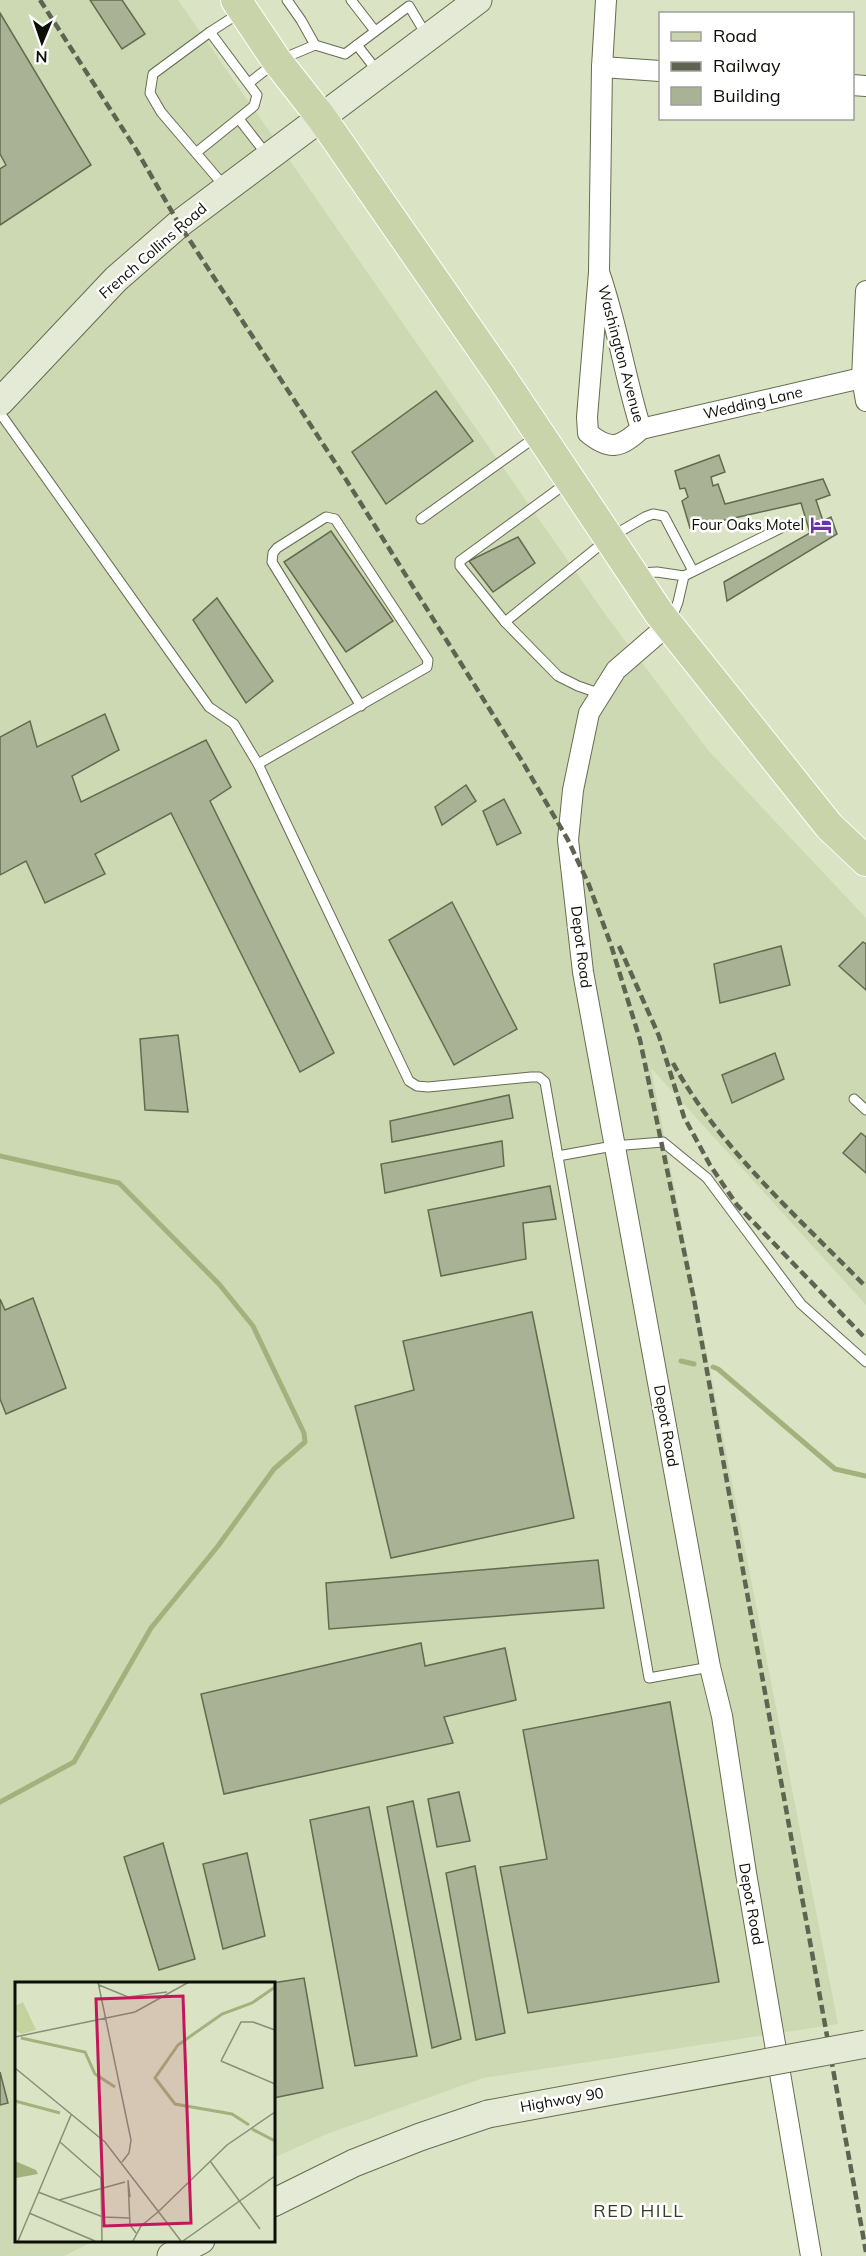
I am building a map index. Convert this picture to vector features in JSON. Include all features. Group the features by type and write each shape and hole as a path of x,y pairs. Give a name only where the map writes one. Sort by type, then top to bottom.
{"main road":[{"name":"French Collins Road","path":"0,402 116,279 179,224 478,0"},
{"path":"240,5 277,61 321,117 668,625 829,826 866,861"},
{"name":"Highway 90","path":"274,2203 354,2163 488,2114 866,2044"},
{"path":"171,2256 199,2241"}],"street":[{"name":"Washington Avenue","path":"599,272 641,429 630,439 615,446 601,444 588,433 589,383 599,272 602,67 606,0"},
{"path":"602,67 659,71"},
{"path":"866,291 864,378 866,401"},
{"name":"Wedding Lane","path":"641,429 864,378"},
{"name":"Depot Road","path":"668,625 616,670 589,713 573,790 568,840 583,972 710,1667 722,1716 746,1874 811,2256"}],"lane":[{"path":"351,0 375,31"},
{"path":"288,1 315,45"},
{"path":"249,83 277,61 315,45 345,54 409,3 428,37"},
{"path":"226,189 161,112 150,93 153,74 210,32 240,5"},
{"path":"301,20 309,12"},
{"path":"197,152 254,106 257,95 210,32"},
{"path":"357,45 380,74"},
{"path":"239,119 269,157"},
{"path":"0,413 209,706 234,724 258,764 409,1081 417,1086 428,1087 538,1077 544,1082 649,1678 710,1667"},
{"path":"421,519 539,434"},
{"path":"570,480 460,561 460,566 506,622 558,676 601,694"},
{"path":"506,622 609,538 653,514 664,516 693,571"},
{"path":"258,764 361,706 427,667 428,660 342,527 335,519 326,517 278,548 273,553 272,562 361,706"},
{"path":"632,573 657,572 684,576 785,525"},
{"path":"668,625 678,602 684,576"},
{"path":"854,1099 866,1110"},
{"path":"558,1156 614,1146 663,1142 707,1178 801,1304 866,1362"}],"shaded area":[{"path":"0,0 178,0 605,614 708,750 866,918 866,1305 651,1068 838,2024 483,2078 327,2134 274,2158 274,1982 15,1982 15,2241 94,2241 64,2256 0,2256"}],"building":[{"path":"90,0 122,0 145,34 122,49"},
{"path":"0,13 91,165 0,225 0,169 6,165 0,154"},
{"path":"436,391 473,441 386,504 352,452"},
{"name":"Four Oaks Motel","path":"719,455 725,472 711,477 713,486 718,484 725,504 823,479 830,495 816,500 823,521 831,517 837,534 727,601 724,582 810,533 801,503 690,528 682,501 688,497 685,488 680,489 675,471"},
{"path":"331,531 393,621 346,652 284,562"},
{"path":"518,537 535,563 493,592 469,561"},
{"path":"217,598 273,681 246,703 193,620"},
{"path":"105,714 119,750 72,776 81,802 206,740 231,787 210,801 334,1053 300,1072 171,813 95,854 105,874 45,903 26,861 0,875 0,737 30,721 37,747"},
{"path":"466,785 476,801 442,825 435,807"},
{"path":"504,799 521,833 497,845 483,811"},
{"path":"452,902 517,1029 454,1065 389,940"},
{"path":"863,942 866,944 866,990 839,966"},
{"path":"781,946 790,985 720,1003 714,964"},
{"path":"178,1035 188,1112 145,1110 140,1039"},
{"path":"775,1053 784,1079 732,1103 722,1075"},
{"path":"509,1095 513,1118 392,1142 390,1121"},
{"path":"861,1133 866,1137 866,1173 843,1153"},
{"path":"502,1141 504,1166 385,1193 381,1164"},
{"path":"550,1186 556,1219 523,1223 526,1259 441,1276 428,1210"},
{"path":"33,1298 66,1388 6,1414 0,1399 0,1299 5,1310"},
{"path":"532,1312 574,1518 391,1558 355,1406 414,1390 403,1341"},
{"path":"598,1560 604,1608 329,1629 326,1583"},
{"path":"421,1643 425,1666 505,1648 516,1700 444,1717 453,1743 224,1794 201,1694"},
{"path":"670,1702 719,1982 528,2013 500,1867 547,1859 523,1730"},
{"path":"459,1792 470,1841 437,1847 428,1799"},
{"path":"413,1801 461,2039 432,2048 387,1807"},
{"path":"369,1807 417,2056 355,2066 310,1820"},
{"path":"163,1843 195,1959 159,1970 124,1857"},
{"path":"247,1853 265,1936 223,1949 203,1864"},
{"path":"475,1866 505,2033 476,2040 446,1873"},
{"path":"304,1978 323,2088 274,2098 274,1983"},
{"path":"0,2072 8,2103 0,2105"}],"waterway":[{"path":"0,1156 119,1183 219,1284 253,1326 304,1433 305,1442 274,1469 218,1546 151,1628 74,1762 0,1802"},
{"path":"681,1361 694,1364"},
{"path":"713,1367 835,1469 866,1476"}],"railway":[{"path":"40,0 137,151 179,224 340,470 522,761 568,840 589,885 611,945 640,1040 694,1299 866,2252"},
{"path":"619,946 659,1036 684,1117 710,1165 737,1205 866,1339"},
{"path":"673,1063 713,1124 737,1153 787,1208 866,1287"}],"place":[{"name":"Four Oaks Motel","path":"821,525"}],"district":[{"name":"RED HILL","path":"639,2211"}]}
